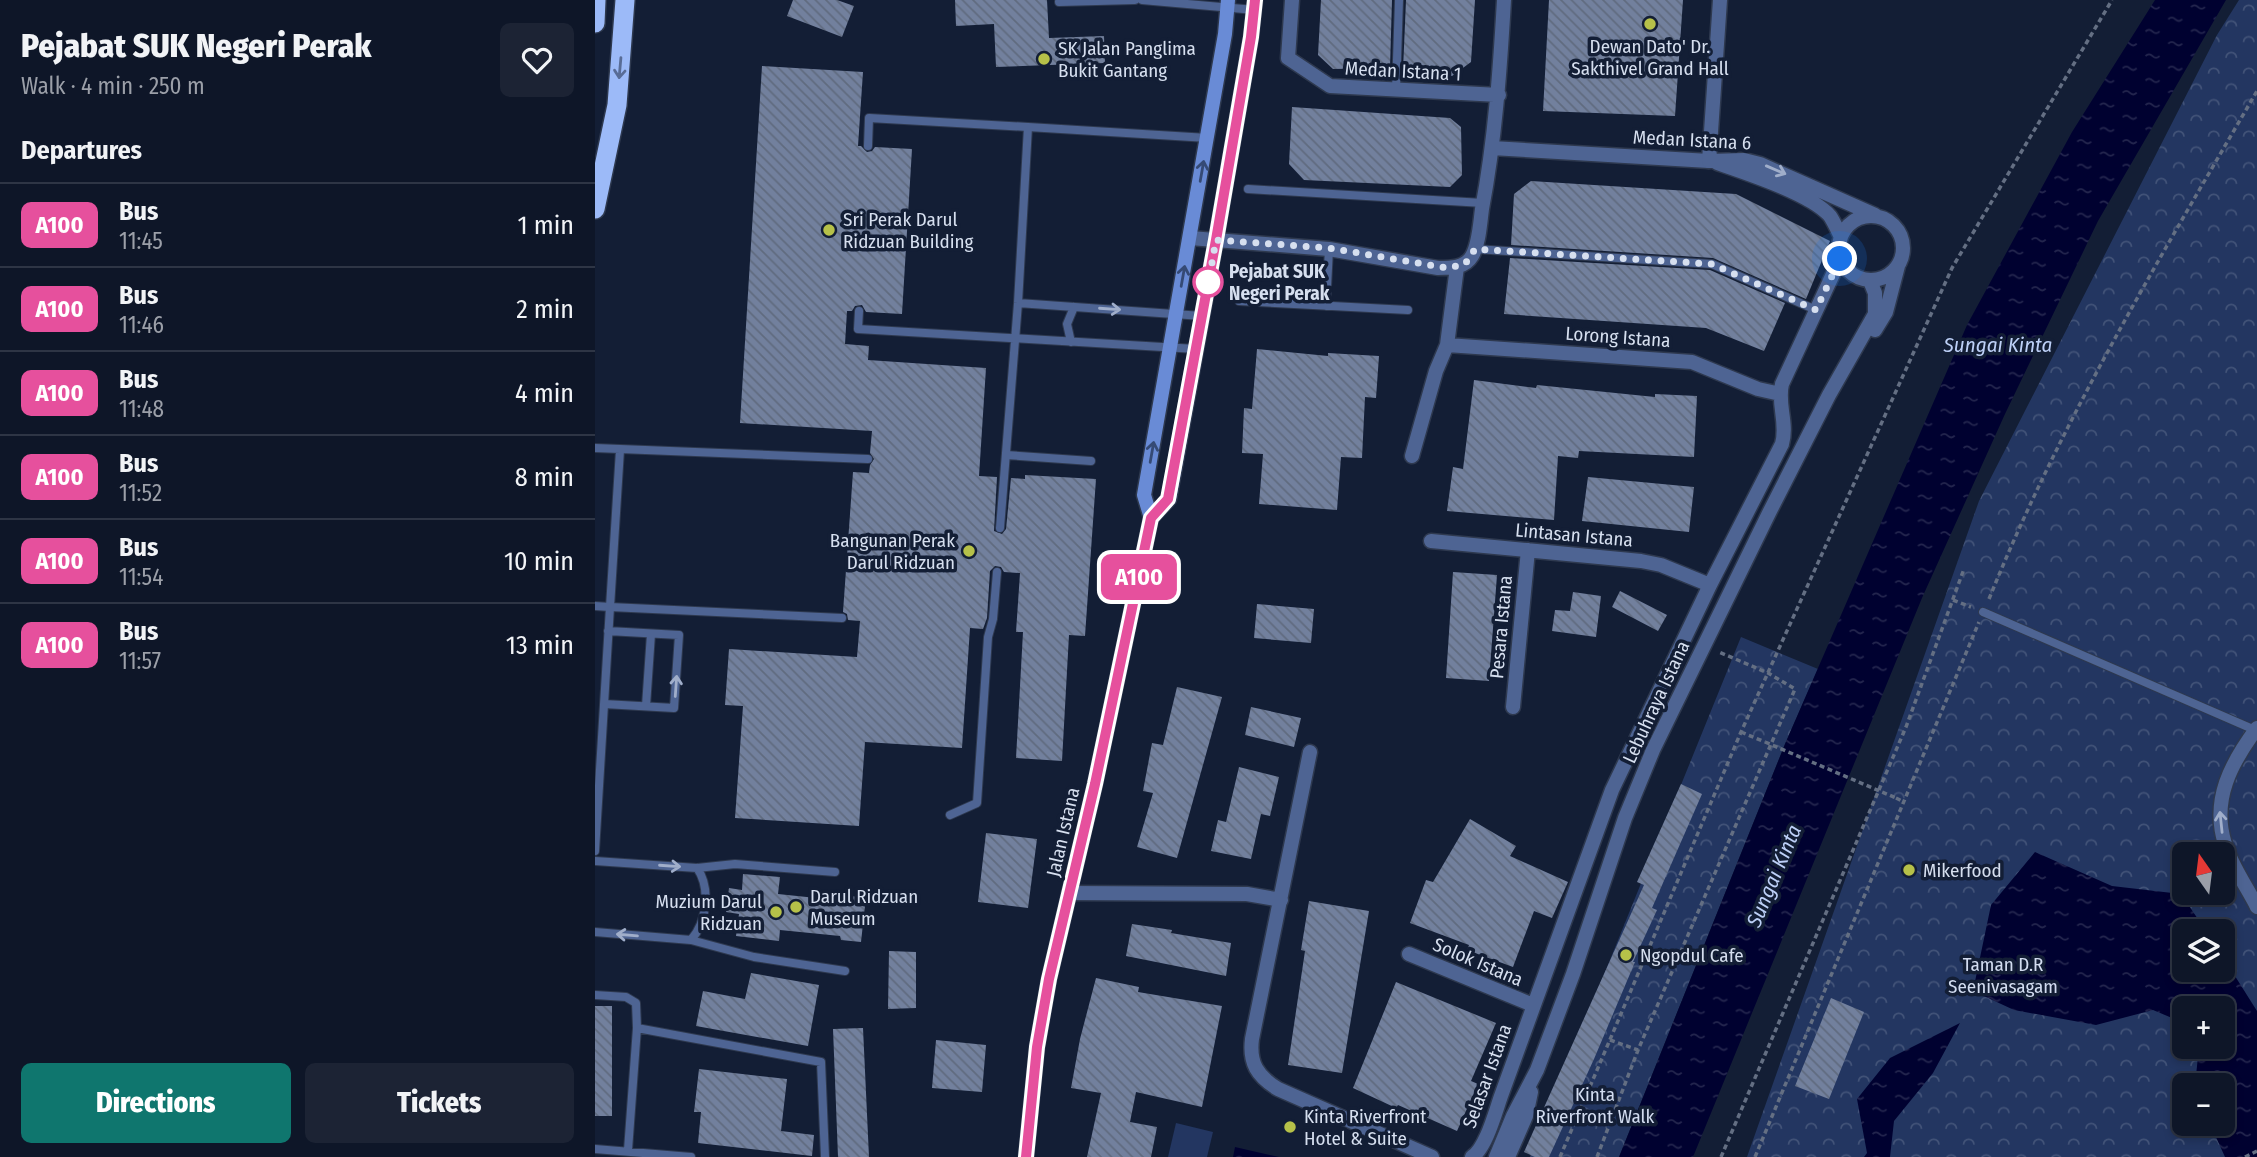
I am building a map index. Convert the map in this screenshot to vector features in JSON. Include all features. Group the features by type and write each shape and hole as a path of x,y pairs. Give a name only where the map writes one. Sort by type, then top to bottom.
{"highway":[{"path":"595,23 596,0"},
{"path":"595,209 617,105 625,0"}],"main road":[{"path":"1151,518 1144,495 1208,138 1228,3"},
{"path":"1151,518 1168,499 1216,240 1255,3"},
{"name":"Jalan Istana","path":"1026,1157 1037,1047 1151,518"}],"street":[{"name":"Medan Istana 1","path":"1292,0 1288,58 1330,86 1499,95"},
{"path":"1190,238 1329,248 1425,266 1457,267 1465,264 1475,249 1492,148 1499,95 1504,0"},
{"path":"1720,0 1709,161 1758,178 1816,205 1829,215 1840,235"},
{"name":"Medan Istana 6","path":"1492,148 1709,161 1744,159 1879,217"},
{"path":"1861,217 1879,217 1896,228 1901,237 1904,247 1898,266 1891,274 1881,279 1870,281 1852,275 1840,259 1840,235 1852,221 1861,217"},
{"path":"1780,394 1782,384 1840,259"},
{"name":"Lebuhraya Istana","path":"1508,1157 1525,1116 1537,1070 1573,974 1625,818 1653,750 1829,395 1886,312 1898,266"},
{"path":"1412,456 1436,371 1447,345 1457,267"},
{"name":"Lebuhraya Istana","path":"1847,366 1874,314 1875,293 1870,281"},
{"name":"Lorong Istana","path":"1447,345 1692,362 1758,389 1780,394"},
{"name":"Selasar Istana","path":"1472,1157 1479,1153 1612,790 1710,585 1782,444 1785,422 1780,394"},
{"name":"Lintasan Istana","path":"1431,541 1661,565 1710,585"},
{"name":"Pesara Istana","path":"1513,708 1528,550"},
{"path":"2256,729 2227,776 2221,799 2220,822 2225,846 2257,907"},
{"path":"1310,752 1252,1039 1252,1062 1257,1072 1277,1089 1432,1157"},
{"path":"1069,892 1247,894 1281,900"},
{"name":"Solok Istana","path":"1409,954 1533,1006"},
{"name":"Lebuhraya Istana","path":"1496,1157 1513,1116 1537,1070"}],"lane":[{"path":"1059,2 1135,0"},
{"path":"1142,0 1255,3"},
{"path":"1396,90 1399,0"},
{"path":"868,146 869,118 1208,138"},
{"path":"1000,528 1018,303 1028,127"},
{"path":"1248,189 1483,202"},
{"path":"1325,306 1329,248"},
{"path":"1475,249 1712,264 1816,310"},
{"path":"1239,301 1408,310"},
{"path":"1018,303 1202,316"},
{"path":"1071,342 1067,324 1075,307"},
{"path":"859,312 858,329 1196,349"},
{"path":"595,448 868,459"},
{"path":"595,851 620,450"},
{"path":"1006,455 1091,461"},
{"path":"950,815 977,803 988,637 993,620 997,572"},
{"path":"595,606 842,618"},
{"path":"1983,612 2256,729"},
{"path":"604,704 674,708 679,635 608,631"},
{"path":"646,706 651,634"},
{"path":"595,860 697,868 736,864 835,872"},
{"path":"691,940 697,933 704,913 704,882 697,868"},
{"path":"595,932 691,940 754,957 845,971"},
{"path":"595,995 625,997 636,1003 637,1028 628,1150"},
{"path":"637,1028 821,1062 825,1157"},
{"path":"595,1149 691,1157"}],"path":[{"path":"1560,1157 1741,732 1952,268 2112,0"},
{"path":"1721,1157 1906,727 1964,569"},
{"path":"1954,600 1983,612"},
{"path":"1597,1157 1638,1050 1795,689 1768,673 1704,646"},
{"path":"1741,732 1902,801"},
{"path":"1610,1040 1638,1050"},
{"path":"2245,1157 2257,1151"}],"green space":[{"name":"Taman D.R Seenivasagam","path":"2239,0 2257,0 2257,1157 1747,1157 1979,501 2217,35"},
{"name":"Kinta Riverfront Walk","path":"1741,637 1818,669 1785,744 1619,1157 1530,1157"},
{"path":"1176,1123 1213,1132 1207,1157 1168,1157"}],"water":[{"name":"Sungai Kinta","path":"2155,0 2226,0 2098,221 2005,414 1922,598 1693,1157 1619,1157 1785,744 1967,325 2072,132"},
{"path":"2035,852 2112,886 2172,893 2172,905 2188,905 2198,919 2172,919 2172,982 2235,982 2235,976 2257,1011 2257,1157 2225,1157 2215,1136 2235,1136 2235,1073 2196,1073 2198,1059 2235,1059 2235,996 2172,996 2172,1018 2153,1010 2096,1025 2014,1010 1973,991 1991,905"},
{"path":"1960,1023 1933,1073 1894,1121 1890,1157 1864,1157 1867,1153 1857,1099 1890,1058"},
{"path":"1235,1147 1279,1157 1233,1157"}],"building":[{"path":"793,0 837,0 854,6 842,37 787,16"},
{"path":"955,0 1047,0 1049,38 1104,36 1105,63 996,67 994,24 956,26"},
{"path":"1321,0 1392,0 1390,68 1333,69 1318,55"},
{"path":"1406,0 1475,0 1471,62 1452,76 1403,70"},
{"path":"1549,0 1683,0 1675,116 1543,111"},
{"path":"762,66 863,72 858,146 867,152 875,147 912,149 902,314 866,312 862,305 855,306 852,311 847,311 845,344 869,346 868,360 986,368 979,476 997,477 994,531 1002,534 1006,529 1011,478 1025,479 1025,475 1096,479 1085,636 1069,635 1062,761 1016,758 1023,632 1016,632 1020,573 1004,572 1001,567 995,566 990,571 987,618 983,629 970,628 962,748 865,742 859,826 735,818 743,706 725,705 729,649 857,657 860,621 848,620 847,614 843,612 853,472 869,473 874,459 870,453 872,431 740,423"},
{"path":"1292,107 1450,118 1461,127 1462,175 1450,187 1304,180 1289,164"},
{"path":"1531,181 1736,194 1830,241 1806,299 1713,258 1511,245 1514,194"},
{"path":"1510,258 1710,270 1785,303 1764,351 1706,328 1504,314"},
{"path":"1257,349 1328,356 1328,353 1379,356 1376,398 1365,397 1362,458 1341,457 1337,510 1259,504 1263,454 1242,453 1244,408 1252,409"},
{"path":"1474,380 1536,388 1537,385 1655,397 1655,394 1697,396 1694,457 1579,451 1578,458 1558,456 1554,520 1447,511 1453,467 1463,469"},
{"path":"1588,477 1694,487 1689,532 1582,521"},
{"path":"1453,572 1497,575 1489,681 1446,678"},
{"path":"1620,591 1667,615 1658,631 1612,607"},
{"path":"1573,592 1601,596 1596,637 1552,631 1555,610 1570,611"},
{"path":"1257,604 1314,609 1311,643 1254,638"},
{"path":"1177,687 1222,697 1177,858 1137,847 1153,793 1143,791 1152,743 1163,745"},
{"path":"1251,707 1301,718 1294,747 1245,735"},
{"path":"1239,767 1279,777 1270,816 1261,814 1251,859 1211,851 1218,820 1226,822"},
{"path":"1681,784 1702,794 1652,908 1657,910 1549,1157 1535,1157 1524,1152 1644,885 1637,882"},
{"path":"1470,819 1516,846 1510,856 1568,882 1552,918 1534,911 1513,967 1467,950 1469,945 1410,923 1426,880 1433,882"},
{"path":"986,833 1037,839 1028,908 978,902"},
{"name":"Darul Ridzuan Museum","path":"743,874 780,877 778,894 845,901 846,896 866,897 861,942 841,940 840,936 780,930 779,941 736,936 739,914 726,912 729,888 742,890"},
{"path":"1309,901 1369,911 1342,1073 1288,1065 1305,951 1301,950"},
{"path":"1132,924 1231,943 1226,976 1126,956"},
{"path":"889,951 916,952 916,1008 888,1009"},
{"path":"751,973 819,985 808,1046 696,1026 703,991 745,999"},
{"path":"1096,978 1139,987 1138,992 1222,1006 1202,1107 1136,1092 1130,1122 1157,1127 1151,1157 1087,1157 1101,1093 1071,1088"},
{"path":"1396,982 1496,1023 1471,1081 1478,1084 1457,1131 1353,1088"},
{"path":"1831,998 1864,1012 1829,1099 1795,1086"},
{"path":"595,1006 612,1006 612,1116 595,1116"},
{"path":"863,1028 869,1157 838,1157 833,1029"},
{"path":"936,1040 986,1045 982,1092 932,1088"},
{"path":"699,1069 787,1079 781,1131 814,1135 812,1156 698,1143 701,1112 694,1112"}],"bus line":[{"name":"A100","path":"1026,1157 1037,1047 1049,979 1095,784 1151,518 1168,499 1216,240 1255,0"}],"place":[{"name":"Dewan Dato' Dr. Sakthivel Grand Hall","path":"1650,24"},
{"name":"SK Jalan Panglima Bukit Gantang","path":"1044,59"},
{"name":"Sri Perak Darul Ridzuan Building","path":"829,230"},
{"name":"Pejabat SUK Negeri Perak","path":"1208,282"},
{"name":"Bangunan Perak Darul Ridzuan","path":"969,551"},
{"name":"Mikerfood","path":"1909,870"},
{"name":"Darul Ridzuan Museum","path":"796,907"},
{"name":"Muzium Darul Ridzuan","path":"776,912"},
{"name":"Ngopdul Cafe","path":"1626,955"},
{"name":"Kinta Riverfront Hotel & Suite","path":"1290,1127"}],"route":[{"path":"1208,282 1207,291 1216,240 1329,248 1438,268 1465,264 1475,249 1712,264 1816,310 1840,259"}]}
